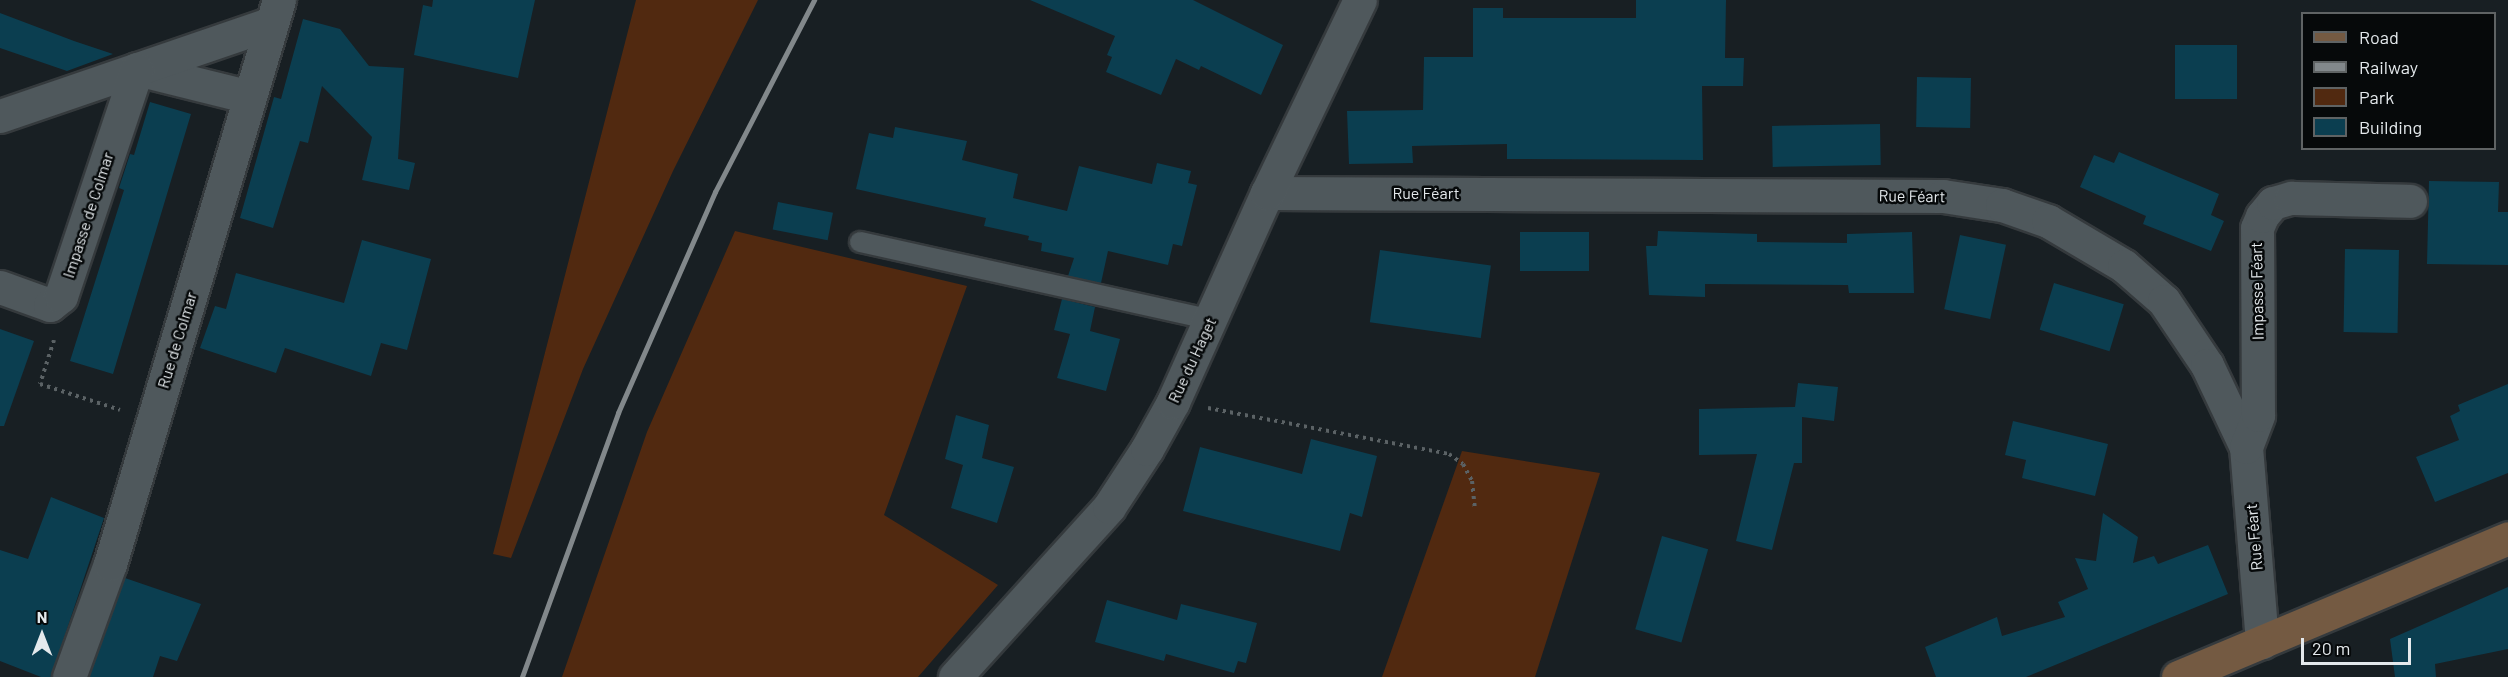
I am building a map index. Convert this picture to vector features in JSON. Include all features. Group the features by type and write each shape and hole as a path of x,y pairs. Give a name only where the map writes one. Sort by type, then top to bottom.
{"main road":[{"path":"2178,677 2508,538"}],"street":[{"name":"Rue du Haget","path":"955,677 1109,507 1173,402 1267,193 1360,0"},
{"path":"0,116 137,69 275,12"},
{"name":"Rue de Colmar","path":"69,677 110,564 275,12"},
{"path":"137,69 250,97"},
{"name":"Impasse de Colmar","path":"50,305 62,296 137,69"},
{"name":"Rue Féart","path":"1267,193 1942,196 2002,205 2048,221 2124,266 2164,301 2206,365 2246,447 2262,642"},
{"name":"Impasse Féart","path":"2246,447 2258,415 2257,228 2262,216 2273,203 2291,198 2410,201"},
{"path":"0,287 50,305"}],"lane":[{"path":"860,242 1211,320"}],"path":[{"path":"50,305 58,327 40,384 153,421"},
{"path":"1173,402 1449,454 1463,464 1472,481 1475,510"}],"green space":[{"path":"636,0 758,0 673,171 583,369 511,558 493,554"},
{"path":"735,231 967,286 884,515 998,585 918,677 562,677 647,432"},
{"path":"1462,451 1600,473 1535,677 1382,677"}],"building":[{"path":"433,0 535,0 518,78 414,55 423,5 432,7"},
{"path":"1030,0 1193,0 1283,45 1261,95 1201,66 1199,70 1176,59 1161,95 1106,72 1112,57 1107,55 1115,36"},
{"path":"1636,0 1726,0 1725,58 1744,58 1743,86 1702,86 1703,160 1507,159 1507,144 1412,146 1413,163 1349,164 1347,111 1423,110 1424,57 1473,57 1473,8 1503,8 1503,18 1636,18"},
{"path":"0,13 113,54 67,71 0,48"},
{"path":"303,19 340,29 369,66 404,68 398,159 415,163 409,190 362,180 372,137 322,86 308,143 300,141 273,228 240,218 274,97 281,99"},
{"path":"2175,45 2237,45 2237,99 2175,99"},
{"path":"1917,77 1971,78 1970,128 1916,127"},
{"path":"150,102 191,114 113,374 70,361 124,190 119,188 130,154 134,155"},
{"path":"1880,124 1881,165 1773,167 1772,126"},
{"path":"895,127 967,141 962,160 1018,174 1013,198 1067,211 1079,166 1152,184 1157,163 1191,171 1188,183 1197,185 1182,246 1173,244 1168,265 1108,251 1101,283 1068,276 1074,258 1041,251 1042,243 1028,240 1029,236 984,226 986,218 856,189 869,133 893,138"},
{"path":"2119,152 2219,194 2211,215 2224,221 2211,251 2143,224 2146,216 2080,187 2094,155 2114,163"},
{"path":"2429,181 2499,182 2498,212 2508,212 2508,265 2427,264"},
{"path":"778,202 833,213 828,240 773,229"},
{"path":"1658,231 1757,234 1757,242 1847,243 1847,234 1912,232 1914,293 1849,293 1848,285 1705,284 1705,297 1649,295 1646,246 1657,246"},
{"path":"1520,232 1589,232 1589,271 1520,271"},
{"path":"1960,235 2006,245 1990,319 1944,309"},
{"path":"362,240 431,259 407,350 381,343 371,376 285,348 276,373 200,348 215,306 226,309 236,273 344,303"},
{"path":"2345,249 2399,250 2398,333 2344,332"},
{"path":"1380,250 1491,266 1481,338 1370,322"},
{"path":"2054,283 2124,304 2109,351 2040,330"},
{"path":"1062,299 1095,307 1090,331 1120,339 1106,391 1057,378 1070,334 1054,330"},
{"path":"0,329 34,341 4,426 0,426"},
{"path":"1798,383 1838,387 1834,421 1802,417 1802,463 1794,463 1772,550 1736,541 1757,454 1699,455 1699,409 1795,407"},
{"path":"2508,384 2508,473 2435,502 2416,457 2459,440 2450,416 2460,411 2458,405"},
{"path":"956,415 989,425 982,458 1014,467 997,523 951,508 963,465 945,459"},
{"path":"2013,421 2108,444 2095,496 2022,478 2026,460 2005,455"},
{"path":"1311,439 1377,456 1362,517 1350,513 1340,551 1183,511 1200,447 1302,474"},
{"path":"51,497 104,518 51,677 41,677 0,661 0,550 28,559"},
{"path":"2103,513 2138,537 2133,563 2154,556 2158,564 2208,545 2228,594 2026,677 1936,677 1925,647 1997,617 2002,636 2065,617 2058,602 2088,589 2075,558 2096,561"},
{"path":"1662,536 1708,549 1681,642 1635,629"},
{"path":"125,578 201,604 177,661 160,656 153,677 89,677"},
{"path":"2508,587 2508,649 2435,664 2436,677 2395,677 2390,639"},
{"path":"1107,600 1177,620 1181,604 1257,623 1246,663 1238,661 1234,673 1166,654 1164,661 1095,642"}],"railway":[{"path":"522,677 618,413 715,192 814,0"}]}
